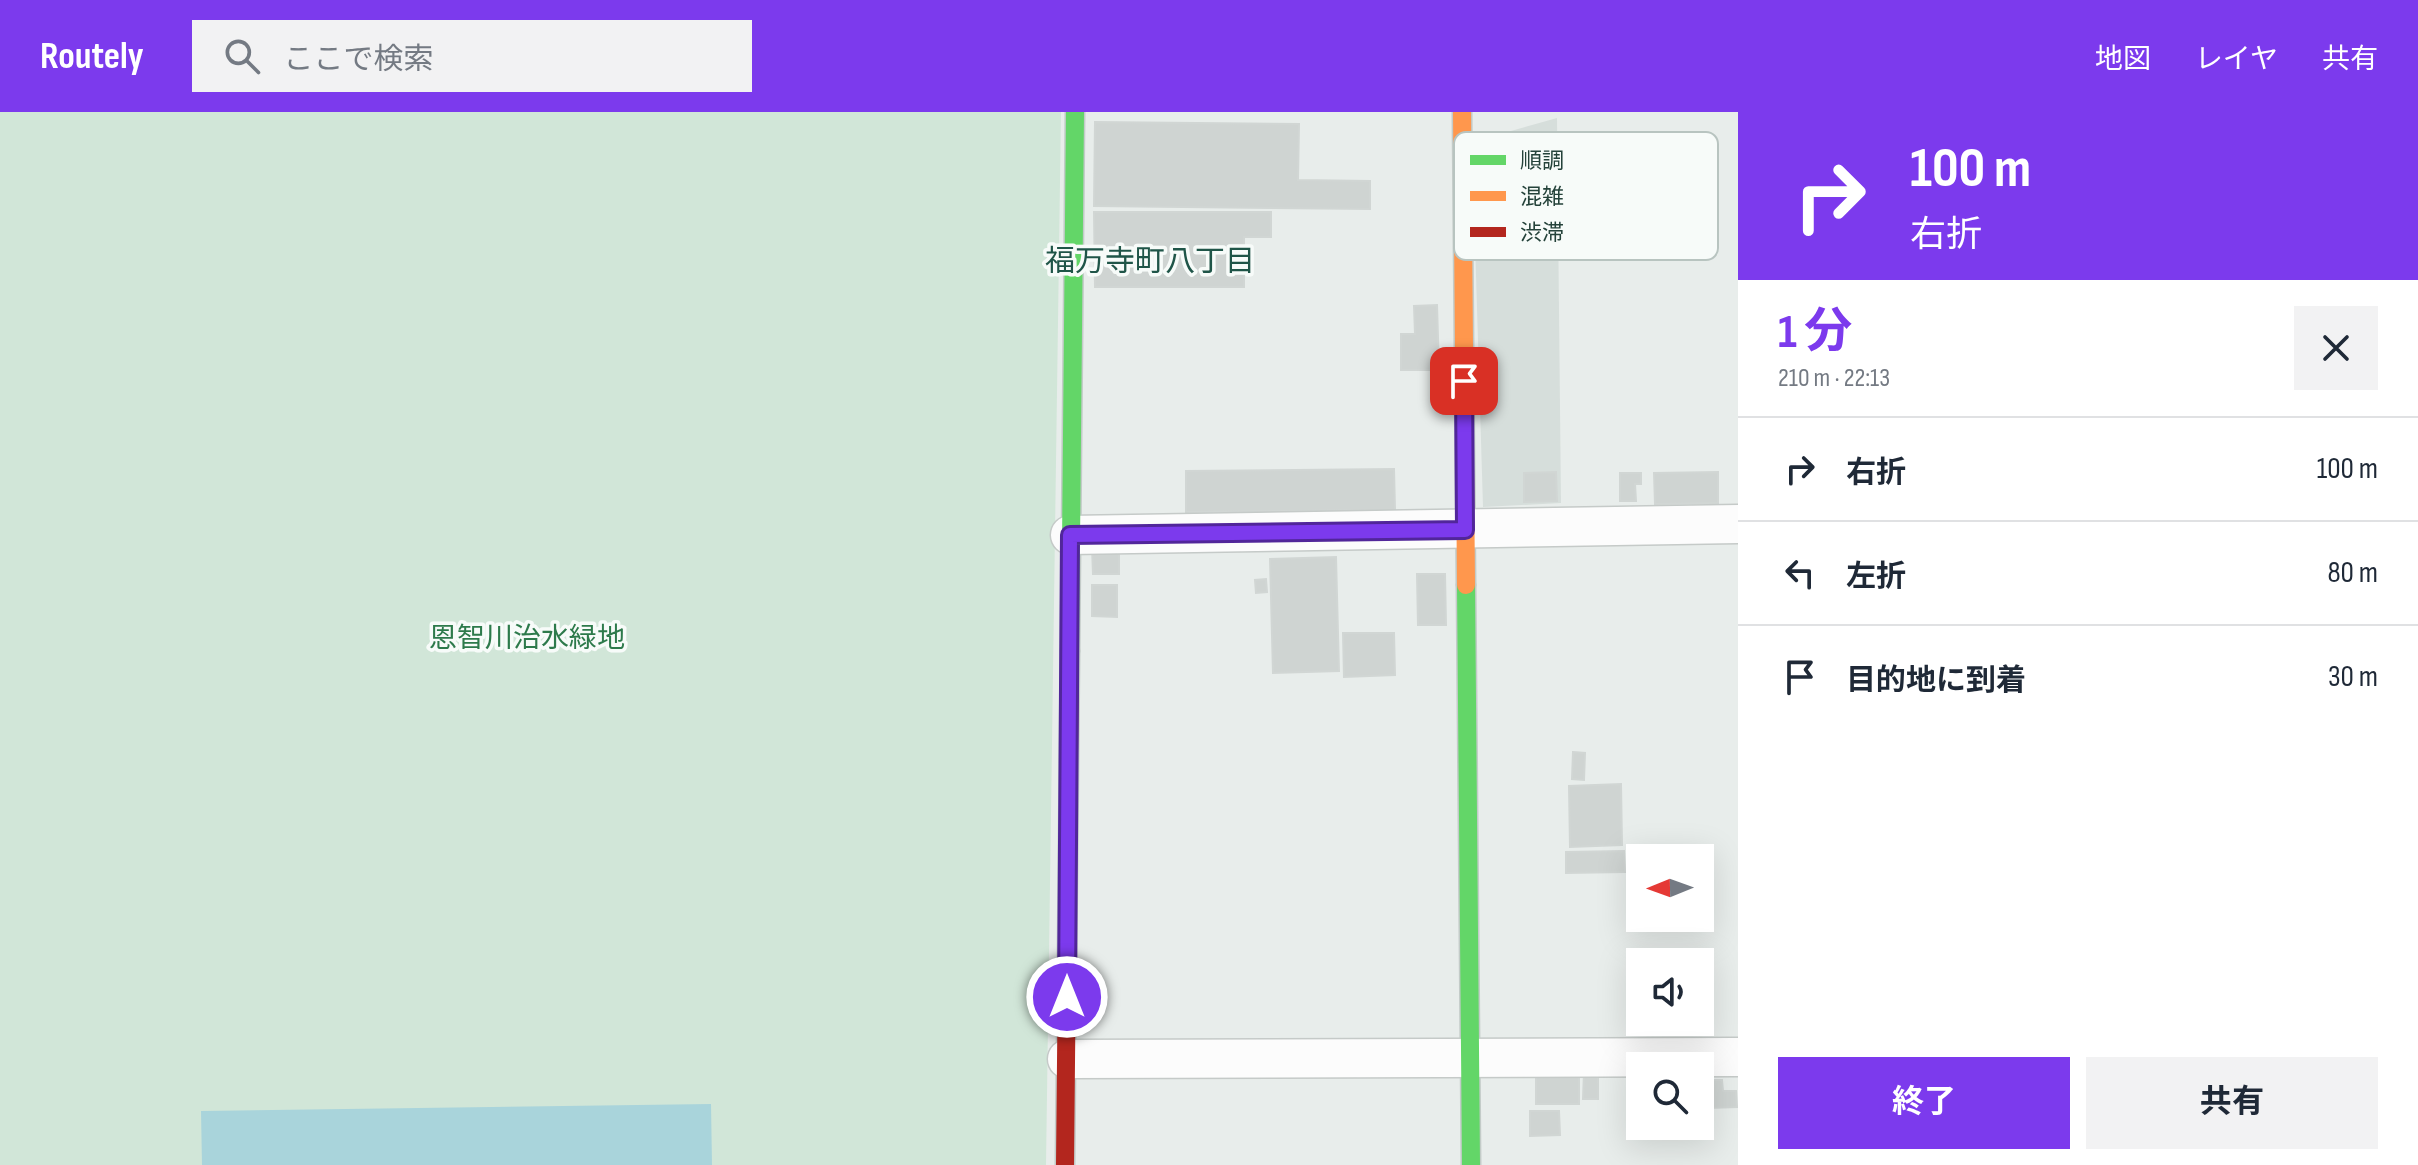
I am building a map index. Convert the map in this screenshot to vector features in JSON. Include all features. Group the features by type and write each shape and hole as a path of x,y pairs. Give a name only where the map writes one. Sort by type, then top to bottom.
{"street":[{"path":"1065,1165 1075,112"},
{"path":"1462,112 1462,132"},
{"path":"1463,260 1471,1165"},
{"path":"1070,535 1738,524"},
{"path":"1067,1059 1738,1057"}],"shaded area":[{"path":"1557,118 1557,132 1507,132"},
{"path":"1476,260 1558,260 1561,503 1483,507"}],"green space":[{"name":"恩智川治水緑地","path":"0,112 1061,112 1046,1165 0,1165"}],"water":[{"path":"711,1104 712,1165 202,1165 201,1111"}],"building":[{"path":"1095,122 1299,124 1298,180 1370,181 1370,209 1094,206"},
{"path":"1094,212 1271,212 1271,237 1244,237 1244,287 1095,287"},
{"path":"1437,305 1439,370 1401,370 1401,334 1415,334 1414,306"},
{"path":"1394,469 1395,510 1186,512 1186,471"},
{"path":"1556,472 1557,501 1524,502 1524,473"},
{"path":"1718,472 1718,503 1655,504 1654,473"},
{"path":"1620,473 1641,473 1641,484 1635,484 1636,501 1620,501"},
{"path":"1092,547 1119,547 1119,574 1093,574"},
{"path":"1336,557 1339,671 1273,673 1270,559"},
{"path":"1417,574 1445,574 1446,625 1418,625"},
{"path":"1266,579 1267,592 1256,593 1255,580"},
{"path":"1092,585 1117,585 1117,617 1092,616"},
{"path":"1343,633 1394,633 1395,675 1344,677"},
{"path":"1573,752 1585,753 1584,780 1572,779"},
{"path":"1621,784 1622,845 1570,847 1569,786"},
{"path":"1624,851 1625,872 1566,873 1566,852"},
{"path":"1579,1068 1579,1104 1536,1104 1536,1069"},
{"path":"1584,1072 1598,1072 1598,1099 1583,1099"},
{"path":"1714,1080 1722,1080 1723,1091 1736,1091 1737,1107 1714,1108"},
{"path":"1530,1111 1559,1111 1560,1135 1530,1136"}],"traffic: fast":[{"path":"1070,651 1075,112"},
{"path":"1466,585 1471,1165"}],"traffic: slow":[{"path":"1462,112 1462,132"},
{"path":"1463,260 1466,585"}],"traffic: jam":[{"path":"1065,1165 1070,651"}],"district":[{"name":"福万寺町八丁目","path":"1150,262"}],"route":[{"path":"1067,997 1070,535 1465,530 1464,381"}]}
